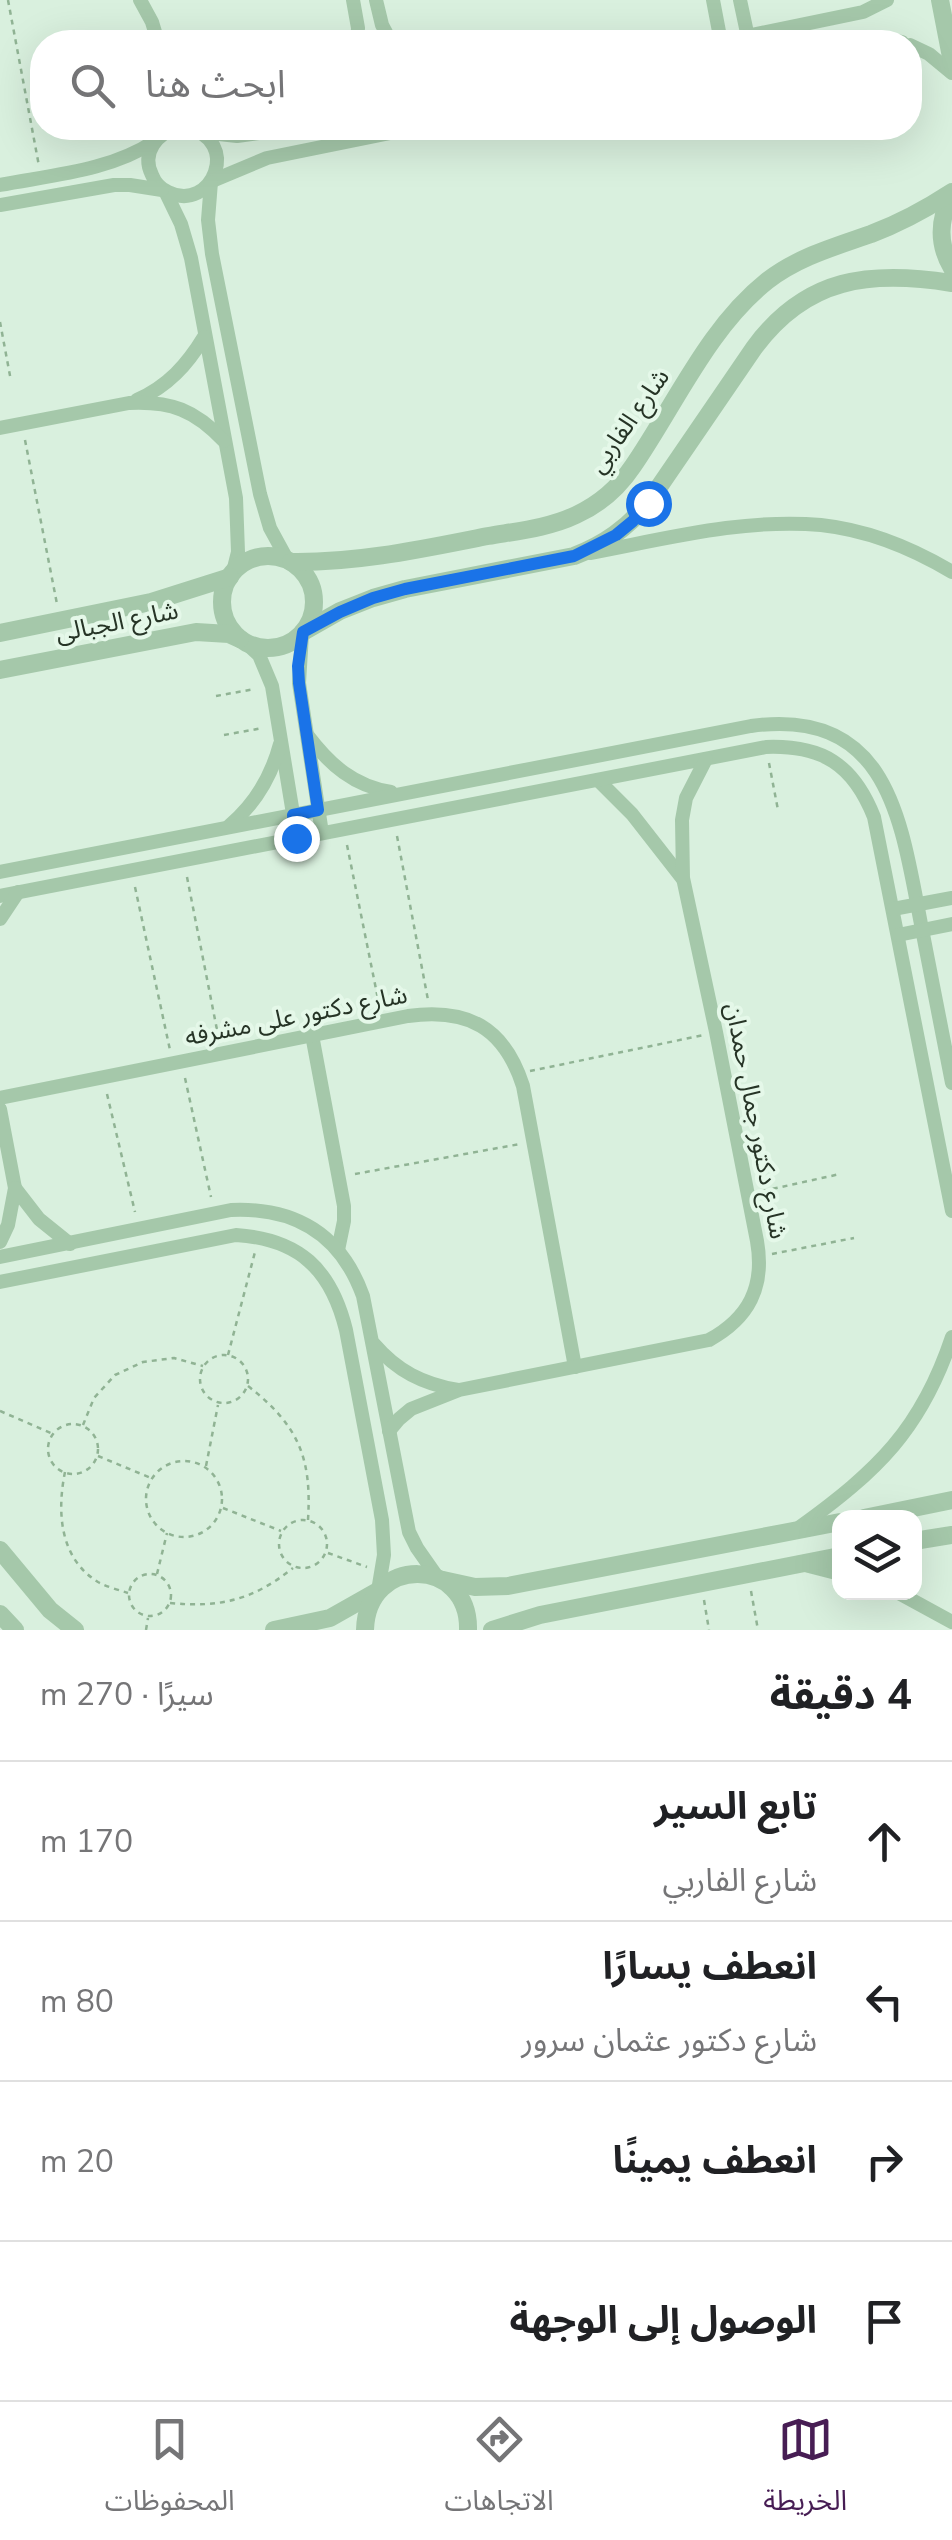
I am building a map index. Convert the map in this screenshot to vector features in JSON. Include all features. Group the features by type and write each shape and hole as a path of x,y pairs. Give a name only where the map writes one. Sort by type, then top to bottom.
{"street":[{"path":"140,0 154,30"},
{"path":"352,0 358,30"},
{"path":"376,0 385,30"},
{"path":"713,0 718,30"},
{"path":"740,0 746,30"},
{"path":"789,30 863,12 887,0"},
{"path":"940,0 952,62"},
{"path":"922,50 952,73"},
{"path":"0,185 111,163 126,158 151,140"},
{"path":"155,140 149,167 165,191 187,240 238,516 238,552 225,587 223,611 227,622 259,655 272,686 296,838"},
{"path":"208,140 214,144 218,163 211,182 208,220 212,254 260,494 270,528 290,562 310,582 314,594 314,608 302,633 298,666 322,834"},
{"path":"0,205 114,185 185,196 267,158 356,140"},
{"path":"952,193 940,224 941,242 952,268"},
{"name":"شارع الفاربي","path":"290,562 348,561 401,553 573,517 616,488 706,351 744,302 767,282 806,258 911,217 952,193"},
{"path":"574,556 616,535 633,521 754,348 787,311 808,297 854,280 909,278 952,283"},
{"path":"128,404 174,378 204,337"},
{"path":"0,428 150,402 182,409 210,426 225,441"},
{"path":"244,641 269,648 292,641 340,612 405,589 746,526 821,525 859,532 930,559 952,572"},
{"path":"232,575 253,559 265,556 290,562"},
{"name":"شارع الجبالى","path":"0,632 180,595 232,575"},
{"name":"شارع الجبالى","path":"0,670 196,632 228,634 244,641"},
{"path":"0,872 751,726 785,723 818,729 858,752 874,768 896,808 952,1083"},
{"path":"751,726 760,748"},
{"path":"227,828 243,814 268,780 280,732"},
{"path":"306,734 337,769 357,782 402,794"},
{"path":"0,896 760,748 788,746 810,750 849,774 874,817 952,1211"},
{"name":"شارع دكتور جمال حمدان","path":"389,1431 411,1409 459,1390 708,1340 724,1332 755,1292 760,1256 683,878 682,820 686,798 706,759"},
{"name":"شارع دكتور جمال حمدان","path":"598,780 632,814 683,878"},
{"path":"0,918 18,892"},
{"path":"893,910 952,898"},
{"path":"898,935 952,924"},
{"name":"شارع دكتور على مشرفه","path":"0,1098 431,1012 478,1024 502,1044 519,1073 575,1367"},
{"path":"312,1035 339,1176 344,1221 338,1250"},
{"path":"0,1110 15,1188 8,1225 0,1242"},
{"path":"15,1188 39,1219 70,1244"},
{"path":"0,1257 252,1210 293,1218 317,1232 338,1250 363,1296 409,1532 440,1579 462,1599 468,1630"},
{"path":"282,1242 293,1218"},
{"path":"0,1282 236,1235 282,1242 317,1268 340,1305 382,1520 379,1585 366,1617 366,1630"},
{"path":"795,1531 847,1493 902,1438 924,1405 952,1337"},
{"name":"شارع دكتور جمال حمدان","path":"372,1340 401,1370 438,1387 459,1390"},
{"path":"903,1510 952,1500"},
{"path":"274,1630 330,1618 379,1585 413,1574 475,1587 508,1586 832,1524"},
{"path":"922,1540 952,1535"},
{"path":"0,1550 50,1610 75,1630"},
{"path":"492,1630 518,1620 832,1558"},
{"path":"800,1564 832,1572"},
{"path":"912,1600 952,1622"},
{"path":"0,1614 16,1630"}],"path":[{"path":"8,0 30,118"},
{"path":"34,140 41,177"},
{"path":"0,322 11,381"},
{"path":"22,424 60,620"},
{"path":"216,696 272,686"},
{"path":"224,735 280,732"},
{"path":"760,748 778,810"},
{"path":"394,820 431,1012"},
{"path":"344,829 383,1021"},
{"path":"183,860 222,1053"},
{"path":"131,870 215,1214"},
{"path":"519,1073 716,1032"},
{"path":"104,1078 139,1230"},
{"path":"339,1176 534,1142"},
{"path":"748,1194 840,1174"},
{"path":"228,1355 259,1236"},
{"path":"760,1256 854,1238"},
{"path":"228,1355 245,1366 248,1386 236,1401 218,1403 207,1397 200,1379 204,1366 214,1357 228,1355"},
{"path":"82,1426 94,1398 115,1375 143,1362 174,1358 204,1366"},
{"path":"248,1386 292,1430 305,1458 310,1489 308,1520"},
{"path":"205,1468 218,1403"},
{"path":"0,1411 53,1434"},
{"path":"69,1424 82,1426 95,1438 96,1455 84,1470 65,1472 54,1465 48,1453 50,1440 57,1429 69,1424"},
{"path":"96,1455 152,1479"},
{"path":"189,1462 205,1468 221,1489 221,1508 214,1522 200,1533 184,1537 168,1533 155,1523 148,1509 147,1493 152,1479 172,1463 189,1462"},
{"path":"65,1472 60,1522 67,1544 80,1565 97,1581 128,1593"},
{"path":"221,1508 282,1531"},
{"path":"308,1520 324,1532 326,1552 311,1568 295,1567 280,1553 279,1538 293,1522 308,1520"},
{"path":"157,1575 168,1533"},
{"path":"326,1552 379,1585"},
{"path":"170,1603 196,1606 237,1600 274,1584 295,1567"},
{"path":"748,1574 758,1630"},
{"path":"144,1575 157,1575 168,1584 170,1603 161,1613 148,1616 136,1612 128,1593 133,1582 144,1575"},
{"path":"700,1584 710,1630"},
{"path":"146,1630 148,1616"}],"route":[{"path":"296,838 293,815 318,810 300,702 298,666 303,632 373,598 405,589 574,556 616,535 648,503"}]}
